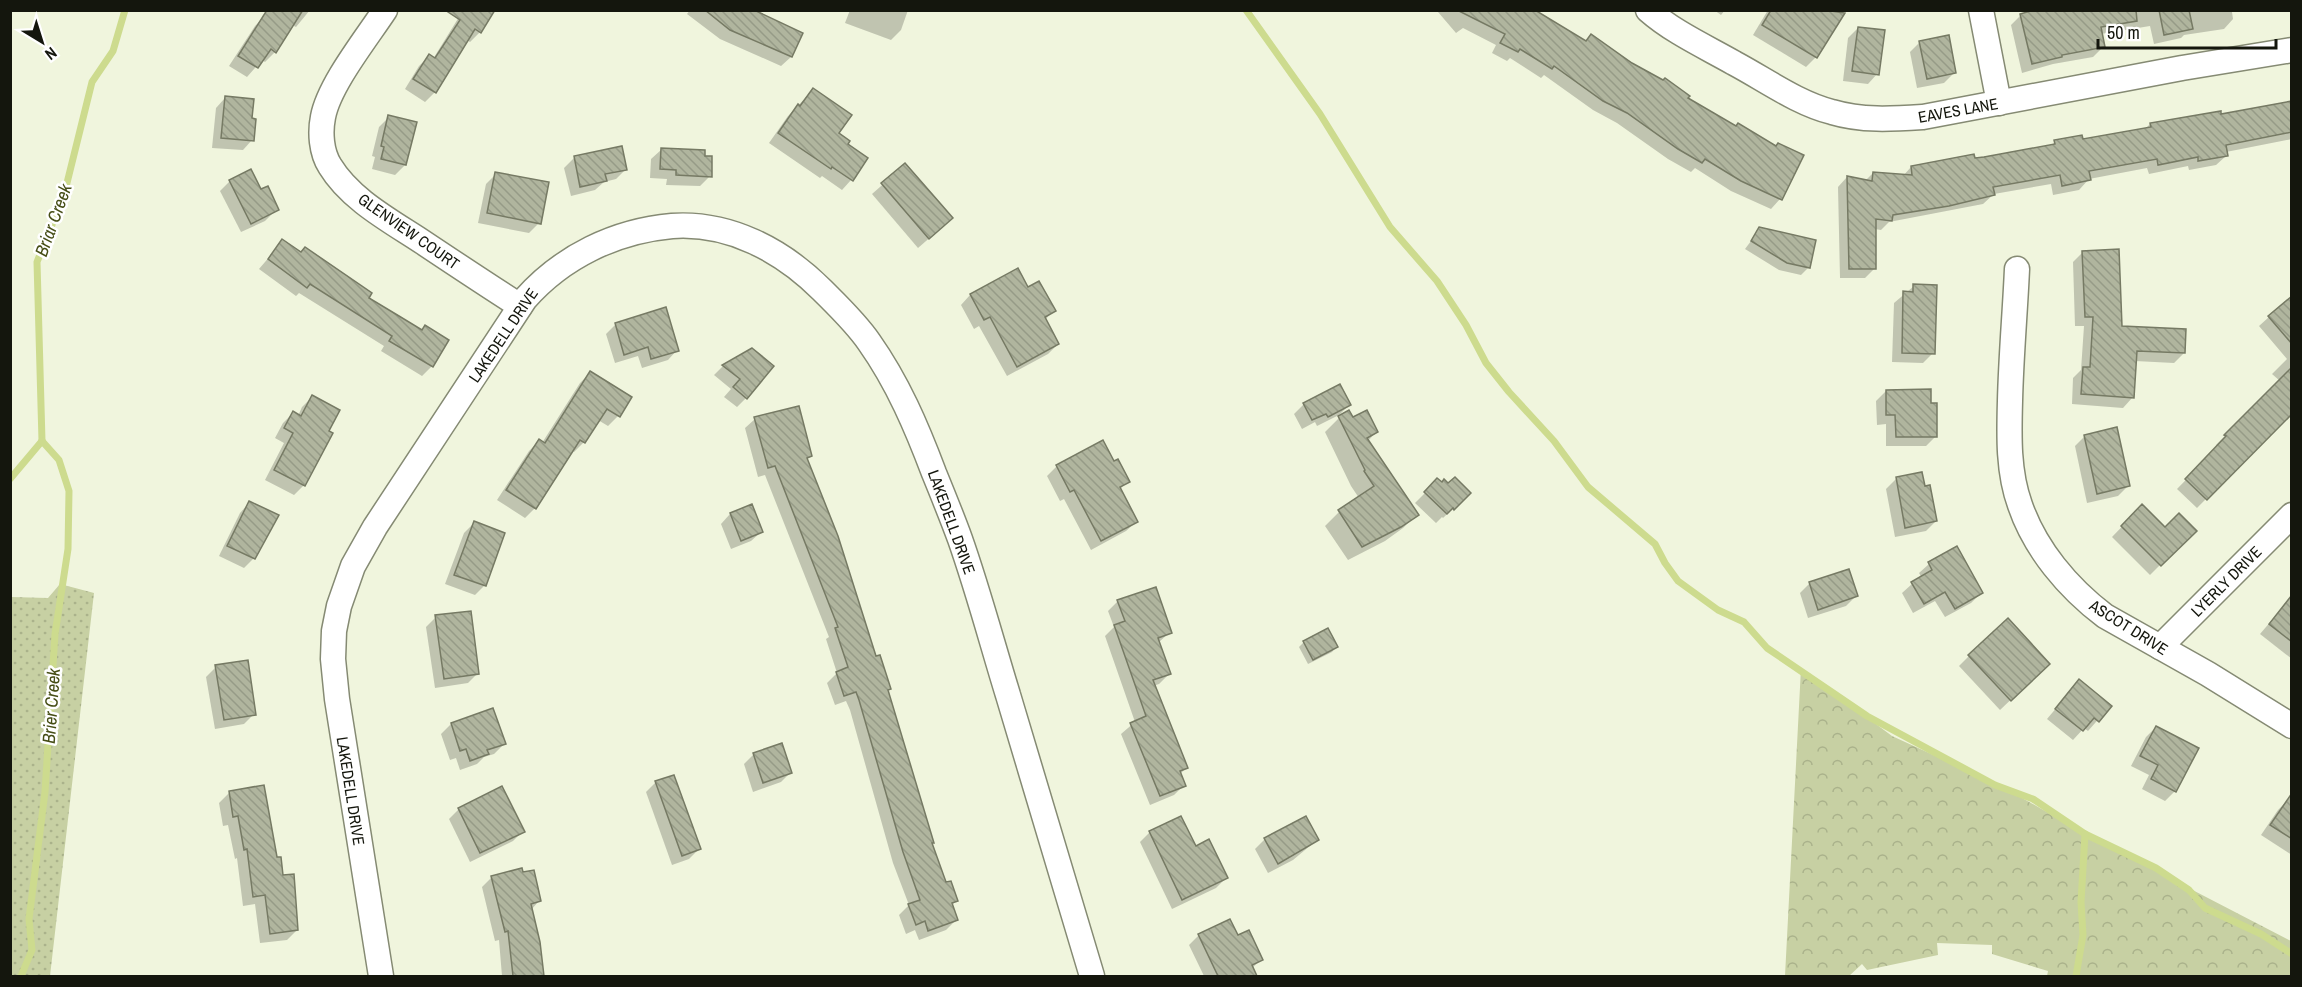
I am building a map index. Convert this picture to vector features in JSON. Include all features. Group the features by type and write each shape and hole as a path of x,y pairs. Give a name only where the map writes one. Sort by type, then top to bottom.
{"street":[{"name":"GLENVIEW COURT","path":"385,10 326,104 322,119 322,143 330,166 346,187 372,208 520,306"},
{"name":"EAVES LANE","path":"1648,10 1680,32 1806,103 1831,112 1859,118 1923,117 2182,68 2292,50"},
{"path":"1981,10 1999,103"},
{"name":"LAKEDELL DRIVE","path":"381,976 337,699 333,659 337,614 353,566 375,527 520,306 540,282 566,262 609,240 634,232 681,225 735,234 775,252 808,276 868,340 885,366 913,418 960,540 1092,976"},
{"name":"ASCOT DRIVE","path":"2017,269 2010,427 2012,471 2019,504 2028,527 2055,568 2071,586 2105,616 2292,726"},
{"name":"LYERLY DRIVE","path":"2160,647 2292,515"}],"green space":[{"path":"60,584 94,593 50,976 11,976 11,597 48,598"},
{"path":"1801,668 1892,736 2001,786 2098,841 2291,941 2291,976 2047,976 2048,971 1992,954 1992,945 1937,943 1938,955 1867,970 1862,964 1849,976 1785,976"}],"building":[{"path":"267,10 303,10 276,53 271,49 258,68 238,56"},
{"path":"445,10 495,10 481,33 475,29 436,93 413,79 429,54 435,58 460,20"},
{"path":"705,10 754,10 803,33 792,57 730,30"},
{"path":"1457,10 1535,10 1586,41 1591,34 1632,63 1663,80 1665,78 1690,96 1688,98 1736,126 1738,123 1776,146 1778,143 1804,155 1782,200 1741,181 1705,159 1702,163 1678,149 1627,113 1603,101 1554,66 1552,69 1520,49 1518,52 1500,43 1505,34"},
{"path":"1771,10 1824,10 1845,13 1817,58 1762,25"},
{"path":"2034,10 2136,10 2137,21 2101,27 2105,47 2062,55 2062,57 2032,64 2020,14"},
{"path":"2159,10 2189,10 2193,29 2164,35"},
{"path":"1858,27 1885,30 1879,75 1852,71"},
{"path":"1949,35 1956,73 1927,79 1919,41"},
{"path":"813,88 852,115 839,133 850,141 848,144 868,158 853,181 778,133 798,104 800,106"},
{"path":"225,96 254,99 252,118 256,119 254,141 221,138"},
{"path":"2292,101 2292,132 2226,145 2228,156 2198,161 2198,157 2158,165 2157,159 2089,171 2091,180 2062,186 2060,175 1993,187 1995,195 1949,206 1893,215 1892,221 1876,219 1876,269 1849,269 1847,176 1872,181 1873,172 1912,175 1911,166 1974,154 1975,158 1984,157 2055,144 2054,140 2082,135 2083,139 2151,127 2150,123 2221,111 2221,114"},
{"path":"388,115 417,122 406,165 381,159 384,147 381,146"},
{"path":"622,146 627,170 605,174 607,181 580,187 574,156"},
{"path":"661,148 705,150 705,156 712,156 712,177 676,175 676,170 660,169"},
{"path":"905,163 953,218 929,239 881,183"},
{"path":"251,169 261,189 268,186 279,210 251,224 229,180"},
{"path":"495,172 549,182 541,224 487,213"},
{"path":"1759,227 1816,240 1810,268 1787,263 1751,241"},
{"path":"282,239 301,252 305,247 372,293 369,298 422,330 425,325 449,340 433,367 389,341 392,336 310,284 307,288 268,259"},
{"path":"2119,249 2122,326 2186,329 2185,353 2137,351 2134,398 2081,394 2083,367 2090,367 2093,317 2085,317 2082,251"},
{"path":"1018,268 1028,287 1039,281 1056,311 1045,317 1059,344 1017,367 990,317 984,320 970,294"},
{"path":"1913,284 1937,285 1935,354 1902,353 1903,291 1913,292"},
{"path":"2292,296 2292,344 2268,316"},
{"path":"666,307 679,351 651,359 648,347 624,355 615,323"},
{"path":"752,348 774,366 747,399 733,387 740,379 722,365"},
{"path":"2292,367 2292,414 2207,500 2185,479 2226,436 2224,435"},
{"path":"590,371 632,397 620,417 607,409 585,443 580,440 536,509 506,490 539,439 545,443"},
{"path":"1340,384 1351,405 1328,417 1326,414 1312,420 1303,403"},
{"path":"1931,389 1931,403 1937,403 1937,437 1896,437 1895,415 1886,415 1886,390"},
{"path":"312,395 340,410 329,431 333,433 305,486 274,470 293,433 284,428 293,411 301,416"},
{"path":"799,406 812,456 807,458 838,536 876,656 880,655 891,689 888,690 934,843 932,843 946,882 951,881 958,901 952,903 958,920 928,931 925,921 916,925 908,904 920,900 903,852 859,700 856,692 844,696 836,672 848,667 835,628 838,627 775,466 768,468 754,417"},
{"path":"1349,410 1353,417 1367,410 1378,432 1367,438 1419,515 1362,547 1338,510 1374,486 1364,471 1338,416"},
{"path":"2117,427 2130,486 2097,494 2084,435"},
{"path":"1103,440 1114,461 1118,459 1130,482 1120,487 1138,522 1101,541 1074,490 1070,492 1056,465"},
{"path":"1922,472 1925,486 1930,485 1937,521 1905,528 1896,477"},
{"path":"1455,477 1471,493 1447,514 1424,492 1437,478 1442,482 1444,479 1448,483"},
{"path":"249,501 279,515 255,559 227,546"},
{"path":"752,504 763,532 741,541 730,513"},
{"path":"2142,504 2165,527 2179,513 2197,531 2161,566 2121,526"},
{"path":"474,521 505,533 486,586 454,575"},
{"path":"1957,546 1983,593 1955,609 1945,592 1924,604 1911,582 1932,570 1928,562"},
{"path":"1849,569 1858,596 1818,610 1809,582"},
{"path":"1156,587 1172,633 1158,638 1171,674 1153,680 1188,768 1180,771 1186,786 1160,796 1130,723 1146,716 1114,625 1125,621 1117,600"},
{"path":"2292,595 2292,642 2269,624"},
{"path":"471,611 479,674 444,679 435,615"},
{"path":"2008,618 2050,664 2011,701 1968,655"},
{"path":"1328,628 1338,647 1313,660 1303,641"},
{"path":"248,660 256,715 224,720 215,665"},
{"path":"2079,679 2112,706 2099,722 2094,718 2083,731 2055,709"},
{"path":"493,708 506,744 487,750 489,754 470,761 466,749 460,751 451,723"},
{"path":"2156,726 2199,748 2176,792 2151,779 2158,765 2140,756"},
{"path":"782,743 792,773 763,783 753,753"},
{"path":"674,775 701,849 682,856 655,781"},
{"path":"264,785 277,857 281,857 283,875 294,874 298,930 270,934 265,895 253,897 247,849 244,850 238,816 233,817 229,791"},
{"path":"502,786 525,832 480,853 458,808"},
{"path":"2292,793 2292,839 2270,825"},
{"path":"1181,816 1196,846 1209,839 1228,878 1182,900 1149,831"},
{"path":"1306,816 1319,840 1278,864 1264,838"},
{"path":"522,868 523,872 534,870 541,901 531,904 540,942 544,976 513,976 508,931 505,932 491,876"},
{"path":"1230,919 1238,935 1249,930 1263,960 1252,965 1257,976 1218,976 1198,934"}],"waterway":[{"name":"Briar Creek","path":"42,441 37,262 64,195 92,82 113,51 125,10"},
{"path":"1246,10 1320,114 1390,227 1437,281 1466,325 1486,363 1554,441 1588,487 1655,544 1678,581 1718,610 1744,622 1767,648 1867,716 1995,785 2033,799 2085,834 2156,868 2189,890 2205,908 2261,934 2292,954"},
{"path":"10,479 42,441"},
{"name":"Brier Creek","path":"21,976 32,950 29,919 45,792 55,634 68,549 69,491 59,460 42,441"},
{"path":"2076,976 2083,935 2081,902 2085,834"}]}
